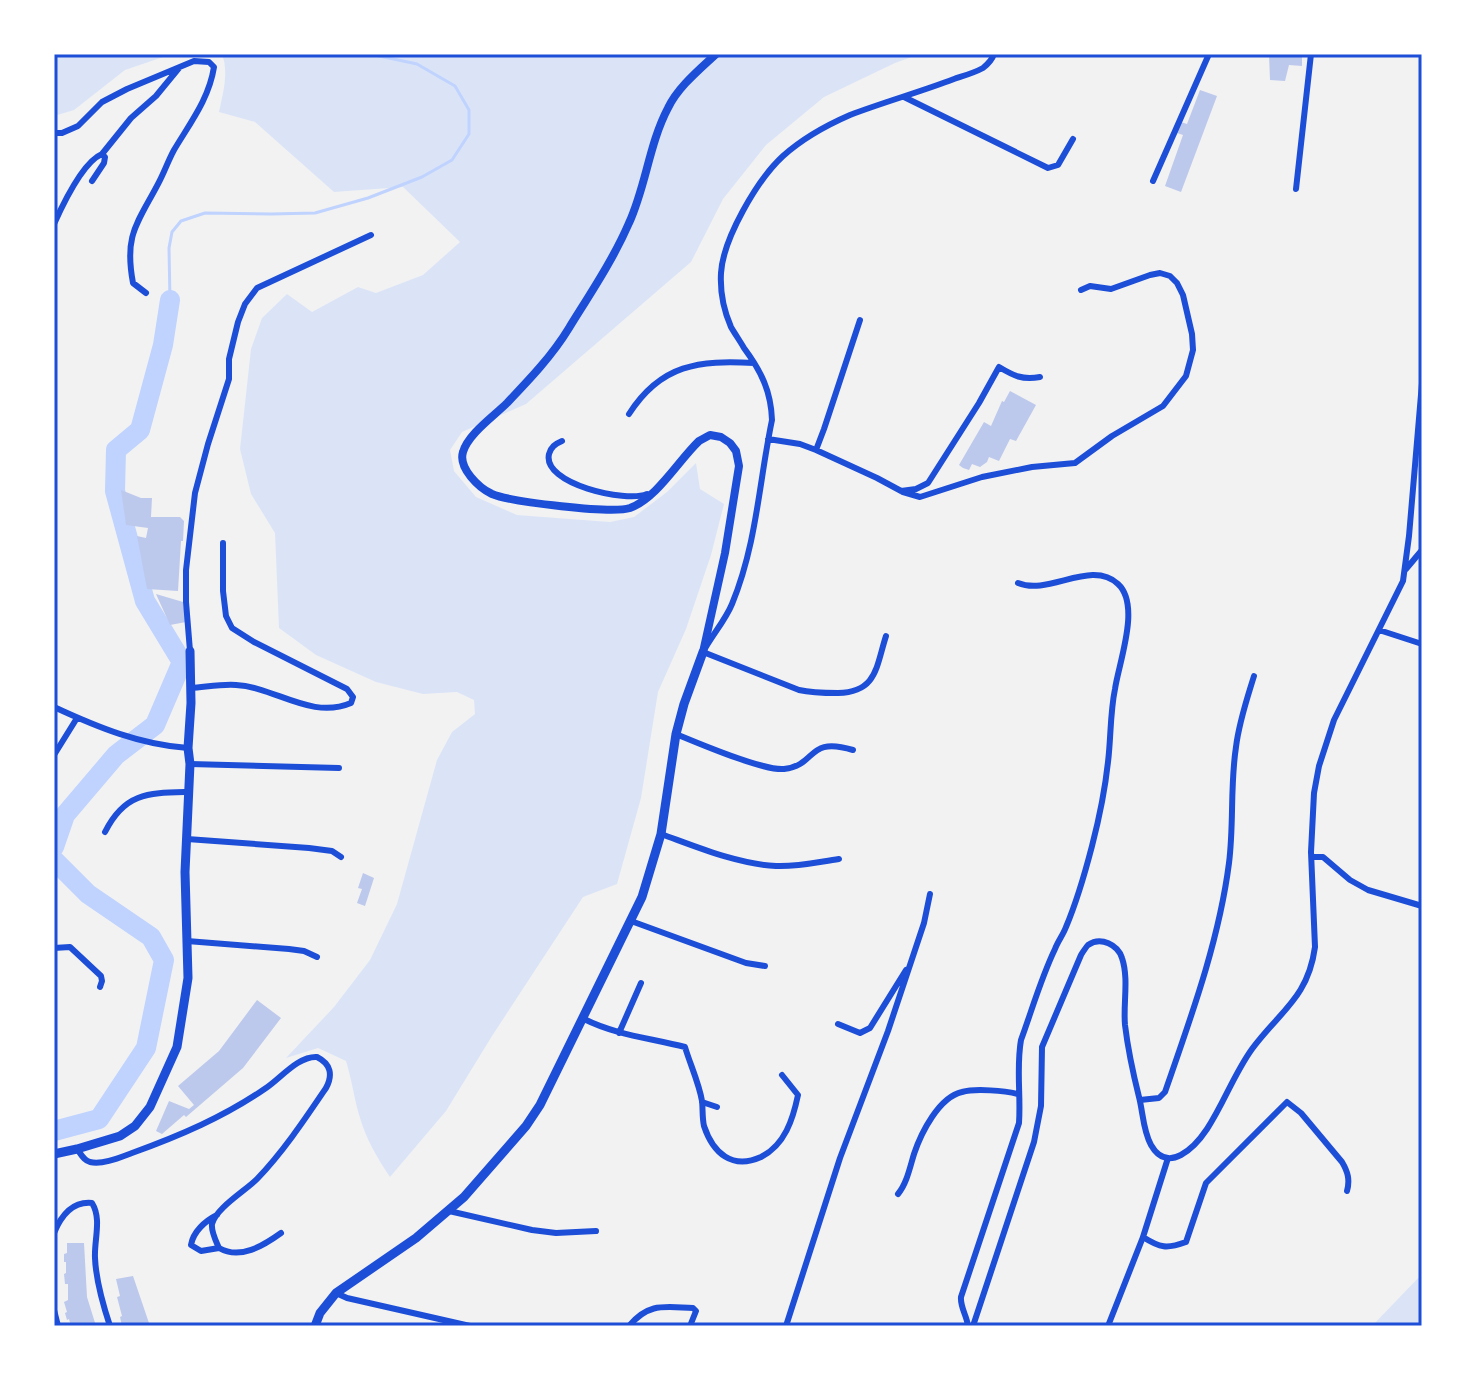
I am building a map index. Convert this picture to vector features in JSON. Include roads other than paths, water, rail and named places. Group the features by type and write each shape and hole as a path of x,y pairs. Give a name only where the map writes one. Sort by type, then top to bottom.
{"main road":[{"path":"54,1154 120,1136 135,1126 150,1107 177,1047 188,978 190,651"},
{"path":"315,1326 320,1313 336,1293 416,1238 486,1174 526,1126 547,1092 642,897 661,834 676,734 703,652"}],"street":[{"path":"703,652 725,553 739,466 736,451 730,443 710,435 693,447 644,501 628,509 605,510 508,499 489,493 464,466 463,453 469,440 540,368 565,334 630,222 668,107 691,78 716,54"},
{"path":"703,652 731,607 748,556 772,420 768,386 732,327 723,301 721,272 730,237 758,187 782,157 821,130 849,116 982,68 994,54"},
{"path":"1153,181 1209,54"},
{"path":"1296,189 1311,54"},
{"path":"54,133 78,126 102,102 127,89 194,61 209,62 214,67 212,84 191,126 173,151 134,229 130,244 130,269 133,283 146,293"},
{"path":"54,224 81,175 179,68"},
{"path":"904,97 1048,168 1058,165 1073,139"},
{"path":"92,181 104,163 102,154"},
{"path":"190,651 186,570 195,493 229,379 229,359 245,304 257,288 371,235"},
{"path":"768,439 816,450 910,496 920,497 982,477 1032,467 1075,463 1112,436 1163,406 1186,376 1193,350 1183,295 1170,276 1160,273 1111,289 1090,286 1081,290"},
{"path":"816,450 860,320"},
{"path":"629,414 647,391 685,366 754,363"},
{"path":"901,491 928,483 999,367 1026,380 1040,377"},
{"path":"971,1326 1034,1142 1041,1106 1042,1047 1087,946 1099,942 1119,949 1124,966 1125,1022 1130,1061 1146,1132 1151,1145 1168,1158 1178,1157 1197,1144 1252,1049 1305,985 1315,947 1312,857 1314,793 1326,739 1396,597 1406,569 1422,383"},
{"path":"562,441 551,448 549,464 555,473 568,481 598,492 628,497 642,497 654,491"},
{"path":"191,688 237,685 326,709 337,709 351,703 353,697 337,683 232,628 226,616 223,591 223,543"},
{"path":"1406,569 1422,550"},
{"path":"971,1326 961,1305 961,1297 1019,1123 1018,1056 1021,1040 1056,946 1068,923 1094,835 1108,763 1113,702 1128,625 1129,606 1125,593 1109,579 1095,575 1045,586 1031,587 1018,583"},
{"path":"1379,630 1422,644"},
{"path":"703,652 799,690 851,692 867,685 872,678 886,636"},
{"path":"1140,1100 1159,1098 1165,1092 1205,970 1222,904 1229,861 1236,748 1254,676"},
{"path":"54,707 148,743 188,748"},
{"path":"54,755 77,718"},
{"path":"676,734 729,755 786,769 826,745 853,750"},
{"path":"190,764 339,768"},
{"path":"105,832 123,806 140,797 189,792"},
{"path":"661,834 726,856 772,866 839,859"},
{"path":"187,839 309,848 332,851 341,857"},
{"path":"1312,857 1323,857 1350,880 1368,890 1422,906"},
{"path":"786,1326 840,1158 888,1031 924,923 930,894"},
{"path":"631,921 746,963 765,966"},
{"path":"187,941 289,949 317,957"},
{"path":"54,948 70,947 101,976 100,987"},
{"path":"838,1024 860,1033 870,1028 909,965"},
{"path":"619,1033 641,983"},
{"path":"584,1019 604,1029 685,1047 702,1102 704,1127 717,1152 728,1158 742,1161 758,1158 773,1149 786,1134 798,1095 782,1075"},
{"path":"77,1149 89,1162 122,1156 206,1124 266,1088 303,1060 312,1057 325,1062 330,1072 329,1083 293,1136 257,1179 196,1232 191,1245 201,1251 219,1248 237,1254 267,1244 281,1233"},
{"path":"898,1194 904,1186 925,1128 949,1099 962,1092 1002,1091 1018,1094"},
{"path":"702,1102 717,1107"},
{"path":"1143,1237 1166,1248 1186,1242 1206,1183 1287,1102 1301,1113 1342,1162 1349,1183 1347,1191"},
{"path":"1108,1326 1143,1237 1168,1158"},
{"path":"54,1233 73,1206 82,1202 92,1203 97,1211 95,1259 110,1326"},
{"path":"449,1211 532,1230 556,1233 596,1231"},
{"path":"217,1215 212,1230 219,1248"},
{"path":"336,1293 470,1326"},
{"path":"629,1326 642,1312 657,1307 693,1308 696,1311 690,1326"},
{"path":"54,1310 58,1326"}],"waterway":[{"path":"170,300 169,248 172,232 181,221 205,213 315,213 368,198 422,177 452,160 469,134 469,110 455,86 417,64 370,54"},
{"path":"54,847 65,815 116,755 155,725 182,662 145,601 115,491 116,450 140,430 163,345 170,300"},
{"path":"54,860 88,894 151,937 164,960 146,1048 99,1119 54,1131"}]}
